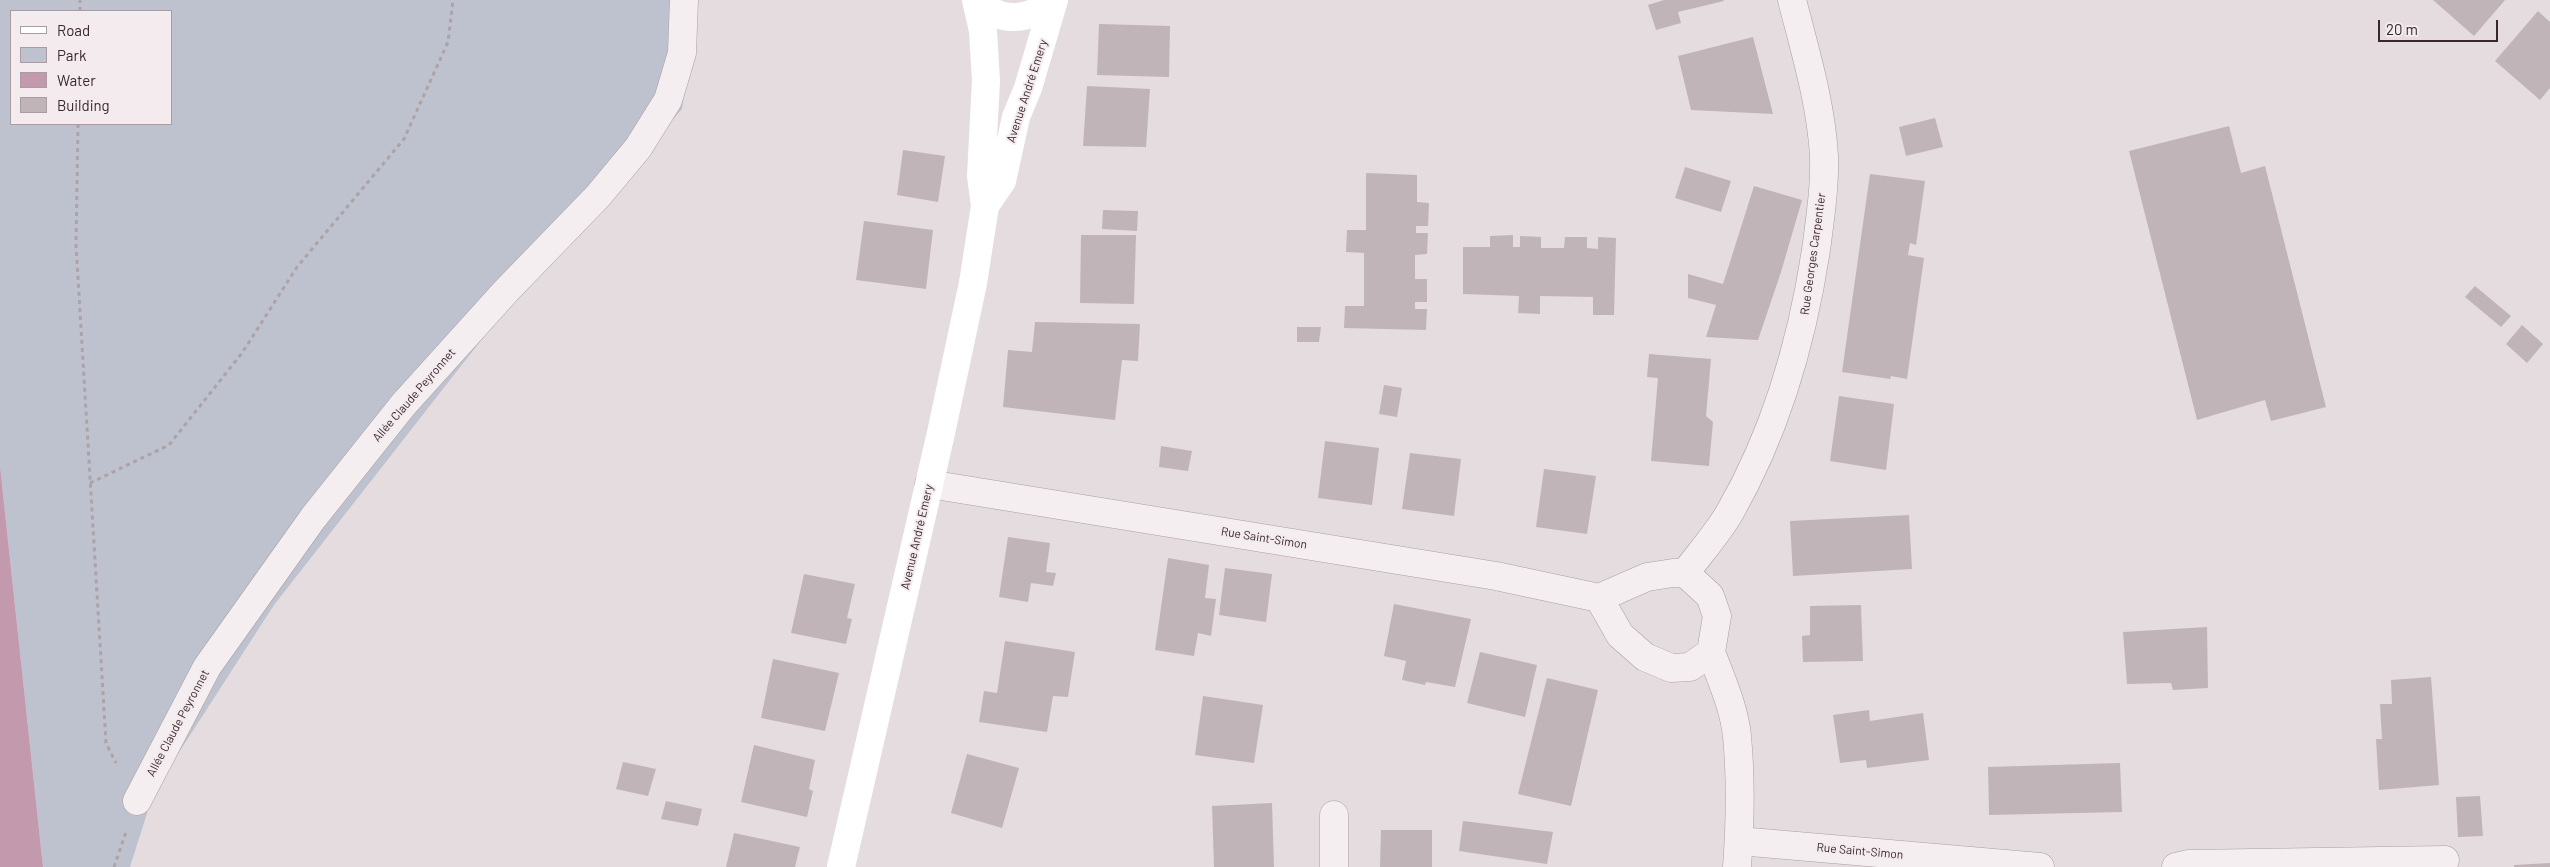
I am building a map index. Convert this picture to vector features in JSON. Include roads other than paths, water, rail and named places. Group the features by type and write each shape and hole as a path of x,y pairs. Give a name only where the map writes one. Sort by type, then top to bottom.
{"street":[{"name":"Allée Claude Peyronnet","path":"137,800 207,666 313,518 403,405 506,291 598,196 638,148 668,100 682,53 684,0"},
{"name":"Avenue André Emery","path":"841,867 973,283 985,206 980,176 986,81 983,31 976,0"},
{"path":"980,0 997,13 1013,18 1028,16 1042,10 1054,0"},
{"name":"Avenue André Emery","path":"985,206 1002,181 1016,117 1028,88 1054,0"},
{"name":"Rue Georges Carpentier","path":"1685,573 1729,513 1756,462 1780,406 1807,307 1821,215 1824,157 1819,106 1792,0"},
{"name":"Rue Saint-Simon","path":"929,484 1496,576 1599,598"},
{"path":"1711,652 1690,667 1671,668 1645,657 1620,635 1599,598 1647,577 1685,573 1710,596 1717,616 1711,652 1727,695 1737,735 1738,854"},
{"path":"1334,815 1334,867"},
{"name":"Rue Saint-Simon","path":"1738,854 2040,867"},
{"path":"2176,867 2190,864 2445,860"}],"water":[{"path":"0,466 43,867 0,867"}]}
